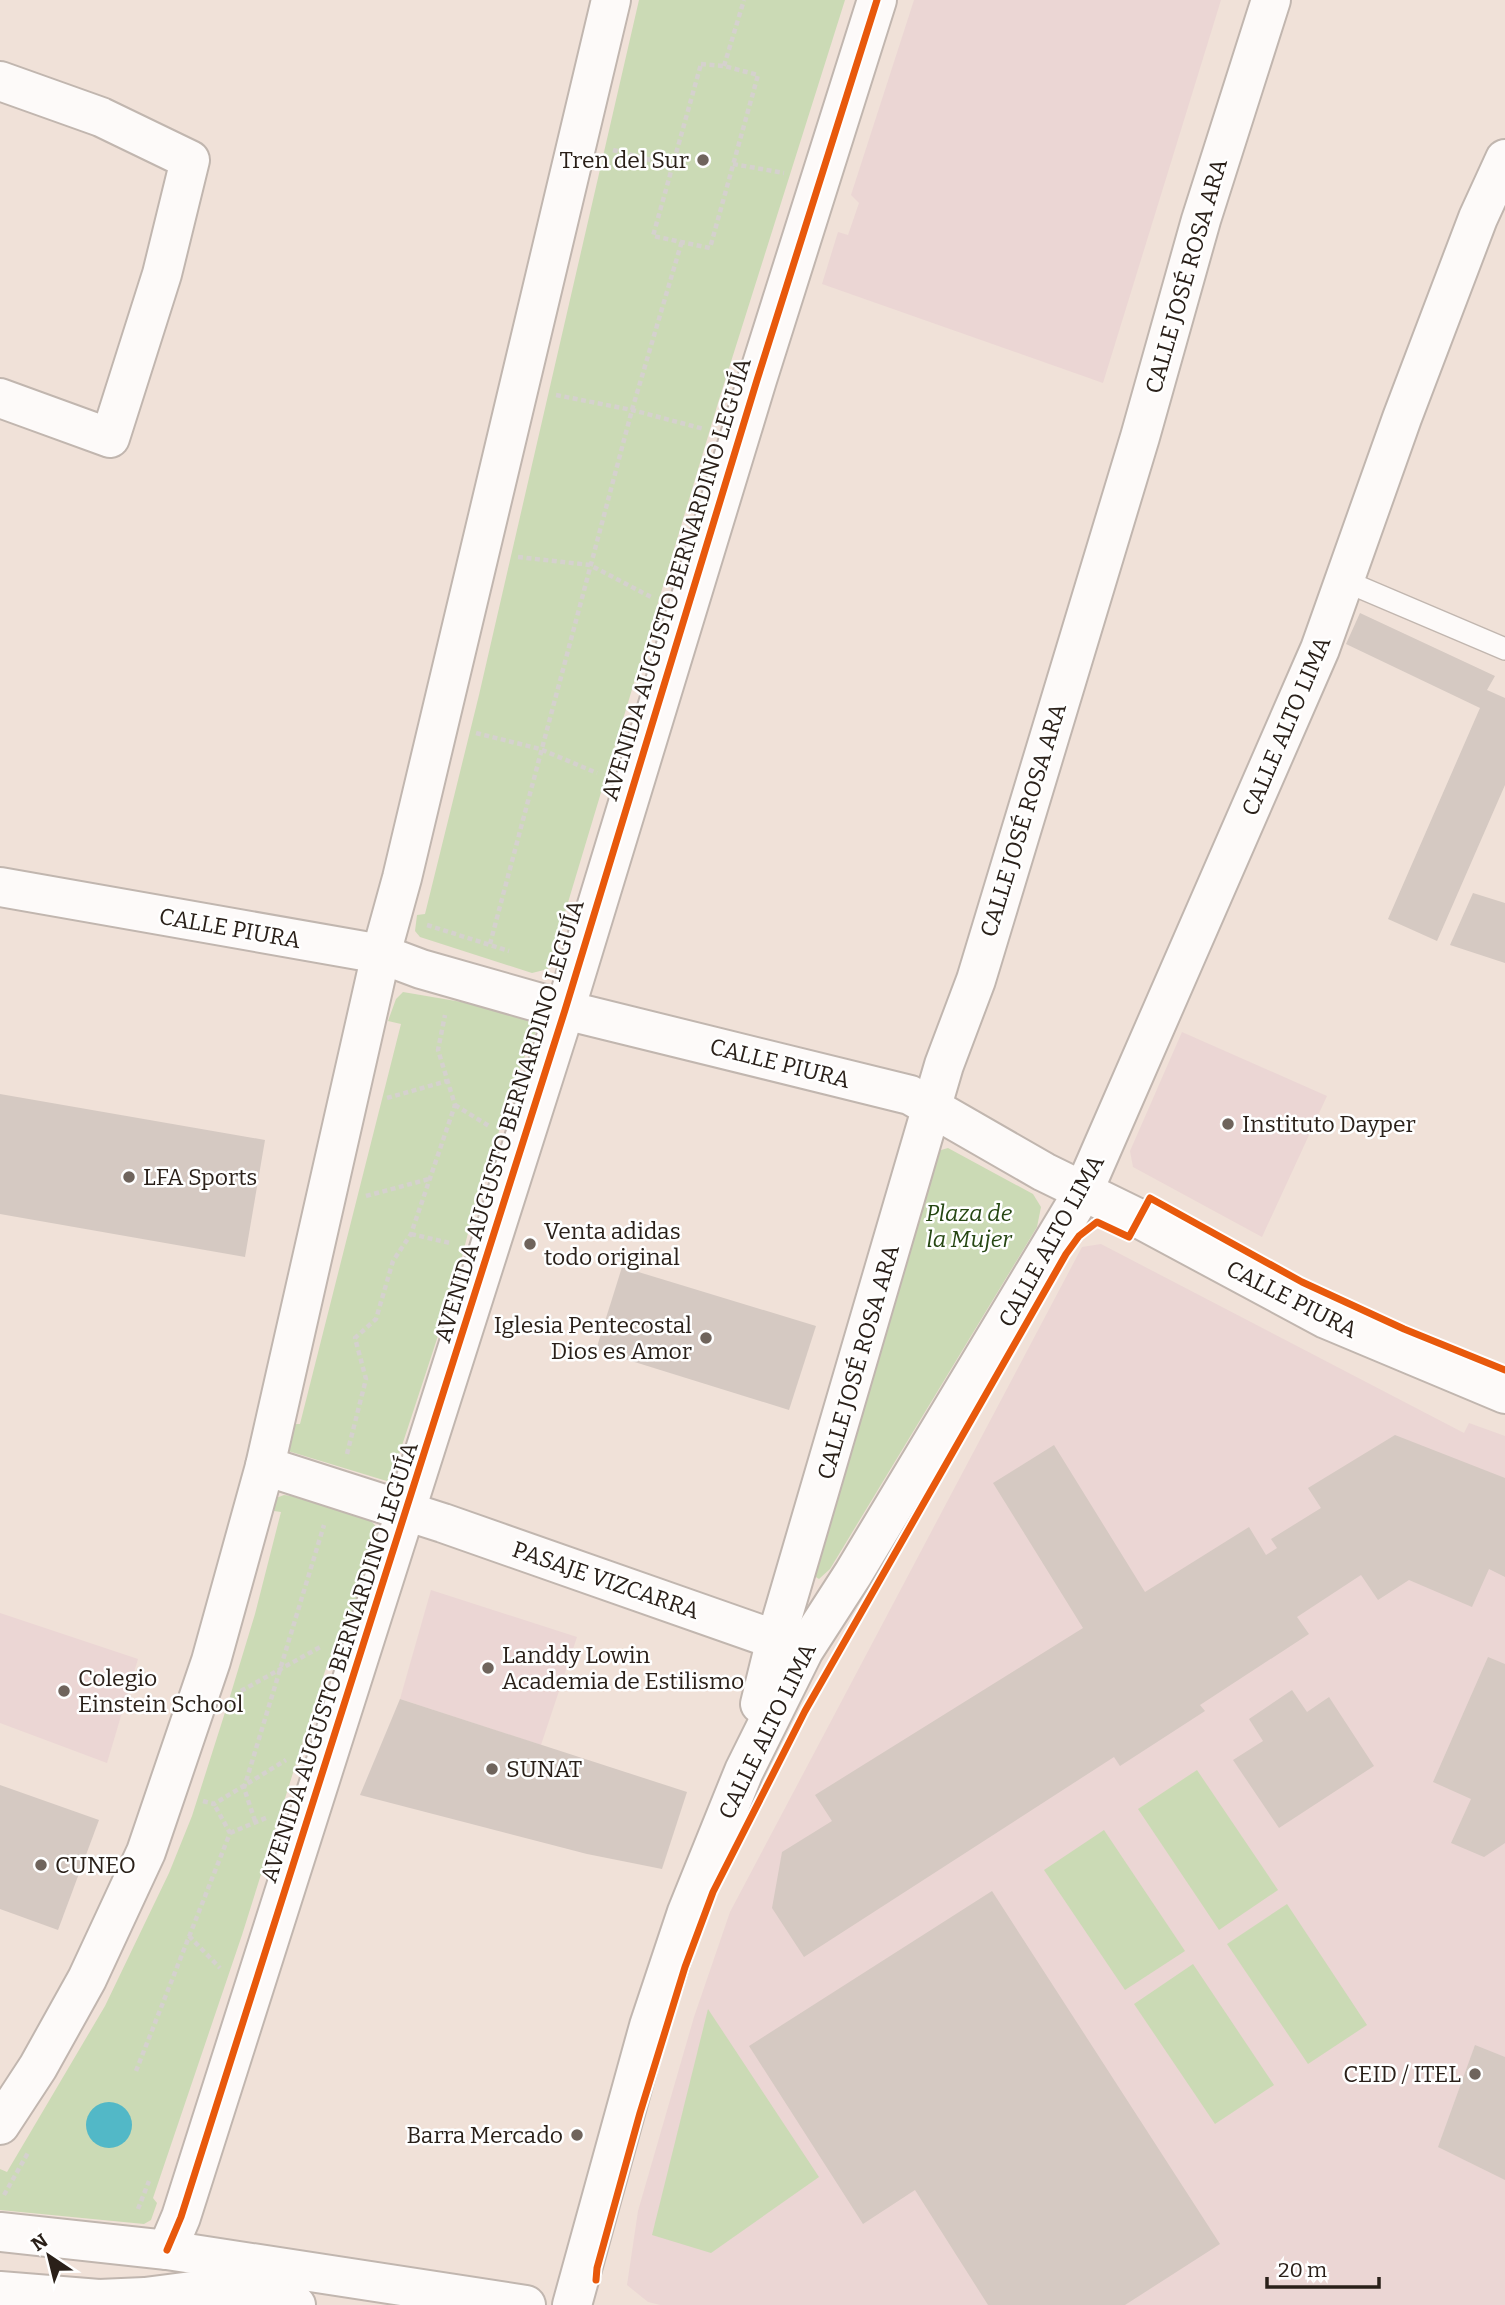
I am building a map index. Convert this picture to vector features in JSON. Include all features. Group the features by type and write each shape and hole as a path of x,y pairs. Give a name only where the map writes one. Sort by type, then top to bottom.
{"street":[{"path":"0,2125 38,2067 87,1979 146,1852 211,1661 265,1466 381,954 415,824 611,0"},
{"name":"AVENIDA AUGUSTO BERNARDINO LEGUÍA","path":"144,2301 181,2217 407,1511 877,0"},
{"name":"CALLE JOSÉ ROSA ARA","path":"790,1645 944,1065 976,979 1140,437 1201,220 1270,0"},
{"path":"0,82 101,117 190,160 162,274 110,438 0,398"},
{"name":"CALLE ALTO LIMA","path":"572,2305 649,2025 687,1912 790,1645 1019,1300 1083,1192 1320,649 1402,418 1469,243 1505,159"},
{"name":"CALLE PIURA","path":"0,887 381,954 421,969 565,1010 910,1094 1044,1172 1140,1219 1326,1319 1505,1394"},
{"name":"PASAJE VIZCARRA","path":"265,1466 407,1511 790,1645"},
{"path":"0,2232 167,2250 526,2305"},
{"path":"0,2291 144,2301 207,2290 296,2305"}],"lane":[{"path":"1345,581 1505,649"}],"path":[{"path":"724,66 744,0"},
{"path":"701,64 724,66 758,75 733,164 710,248 653,236 701,64"},
{"path":"612,150 673,166"},
{"path":"733,164 785,174"},
{"path":"489,944 632,410 682,241"},
{"path":"555,395 632,410 706,429"},
{"path":"517,557 590,565 654,598"},
{"path":"475,733 540,749 598,774"},
{"path":"416,924 511,952"},
{"path":"346,1455 366,1379 355,1338 376,1319 393,1261 411,1234 455,1105 438,1050 447,1008"},
{"path":"387,1098 447,1081"},
{"path":"455,1105 490,1126"},
{"path":"364,1197 430,1178"},
{"path":"411,1234 455,1244"},
{"path":"255,1821 244,1787 325,1520"},
{"path":"235,1694 327,1643"},
{"path":"214,1804 293,1755"},
{"path":"201,1800 214,1804 230,1833"},
{"path":"136,2071 230,1833 275,1814"},
{"path":"189,1936 225,1972"}],"shaded area":[{"path":"914,0 1221,0 1103,383 822,284 838,232 848,235 859,203 851,195"},
{"name":"Instituto Dayper","path":"1182,1032 1327,1096 1262,1237 1133,1167 1130,1151"},
{"path":"1101,1244 1464,1433 1469,1423 1505,1436 1505,2305 660,2305 648,2302 627,2285 638,2211 694,2017 730,1912 1082,1247"},
{"name":"Landdy Lowin Academia de Estilismo","path":"431,1590 577,1637 541,1745 400,1699"},
{"name":"Colegio Einstein School","path":"0,1613 138,1659 107,1763 0,1723"}],"green space":[{"path":"639,0 845,0 718,403 548,969 532,973 420,937 415,931 417,915 425,914 479,695"},
{"path":"403,992 543,1016 521,1065 478,1194 455,1284 390,1482 288,1451 288,1424 300,1424 401,1024 388,1021 396,999"},
{"name":"Plaza de la Mujer","path":"948,1148 1033,1194 1041,1207 1037,1227 830,1569 819,1579 811,1574 930,1157"},
{"path":"284,1495 357,1514 373,1523 378,1532 347,1637 339,1657 326,1668 242,1935 153,2198 157,2203 151,2220 144,2224 0,2210 0,2169 7,2172 105,2006 169,1873 192,1816 255,1614 281,1512 274,1511 276,1498"},
{"path":"1197,1770 1278,1890 1219,1930 1138,1809"},
{"path":"1104,1830 1185,1951 1125,1990 1044,1870"},
{"path":"1287,1904 1367,2025 1308,2064 1227,1944"},
{"path":"1193,1964 1274,2085 1215,2124 1134,2004"},
{"path":"708,2009 819,2177 711,2253 652,2235"}],"water":[{"path":"109,2102 125,2109 132,2125 125,2141 109,2148 93,2141 86,2125 93,2109"}],"building":[{"path":"1360,613 1495,676 1487,690 1505,698 1505,785 1437,941 1388,919 1480,708 1346,644"},
{"path":"1473,893 1505,903 1505,963 1450,945"},
{"name":"LFA Sports","path":"0,1094 265,1140 245,1257 0,1214"},
{"name":"Iglesia Pentecostal Dios es Amor","path":"622,1267 816,1326 789,1410 596,1350"},
{"path":"1395,1435 1505,1478 1505,1577 1489,1569 1472,1607 1409,1580 1378,1600 1361,1575 1297,1617 1309,1634 1200,1705 1205,1711 1120,1766 1114,1757 804,1957 772,1908 782,1852 832,1821 815,1795 1083,1628 993,1483 1054,1445 1145,1592 1249,1527 1266,1555 1277,1548 1271,1539 1321,1508 1308,1488"},
{"path":"1488,1657 1505,1664 1505,1843 1484,1857 1451,1843 1471,1799 1433,1782"},
{"path":"1292,1690 1307,1712 1329,1697 1374,1766 1279,1828 1233,1760 1263,1741 1249,1719"},
{"name":"SUNAT","path":"400,1699 687,1792 662,1869 587,1854 360,1795"},
{"name":"CUNEO","path":"0,1785 99,1820 58,1930 0,1909"},
{"path":"992,1891 1220,2244 1125,2305 988,2305 915,2190 863,2224 749,2046"},
{"path":"1475,2045 1505,2057 1505,2180 1438,2147"}],"cycle path":[{"path":"167,2250 181,2217 565,1010 757,380 877,0"},
{"path":"596,2280 640,2113 685,1967 713,1892 805,1711 1066,1254 1079,1236 1097,1222 1129,1237 1150,1198 1302,1282 1404,1329 1505,1370"}],"place":[{"name":"Tren del Sur","path":"703,160"},
{"name":"Instituto Dayper","path":"1228,1124"},
{"name":"LFA Sports","path":"129,1177"},
{"name":"Venta adidas todo original","path":"530,1244"},
{"name":"Iglesia Pentecostal Dios es Amor","path":"706,1338"},
{"name":"Landdy Lowin Academia de Estilismo","path":"488,1668"},
{"name":"Colegio Einstein School","path":"64,1691"},
{"name":"SUNAT","path":"492,1769"},
{"name":"CUNEO","path":"41,1865"},
{"name":"CEID / ITEL","path":"1475,2074"},
{"name":"Barra Mercado","path":"577,2135"}]}
